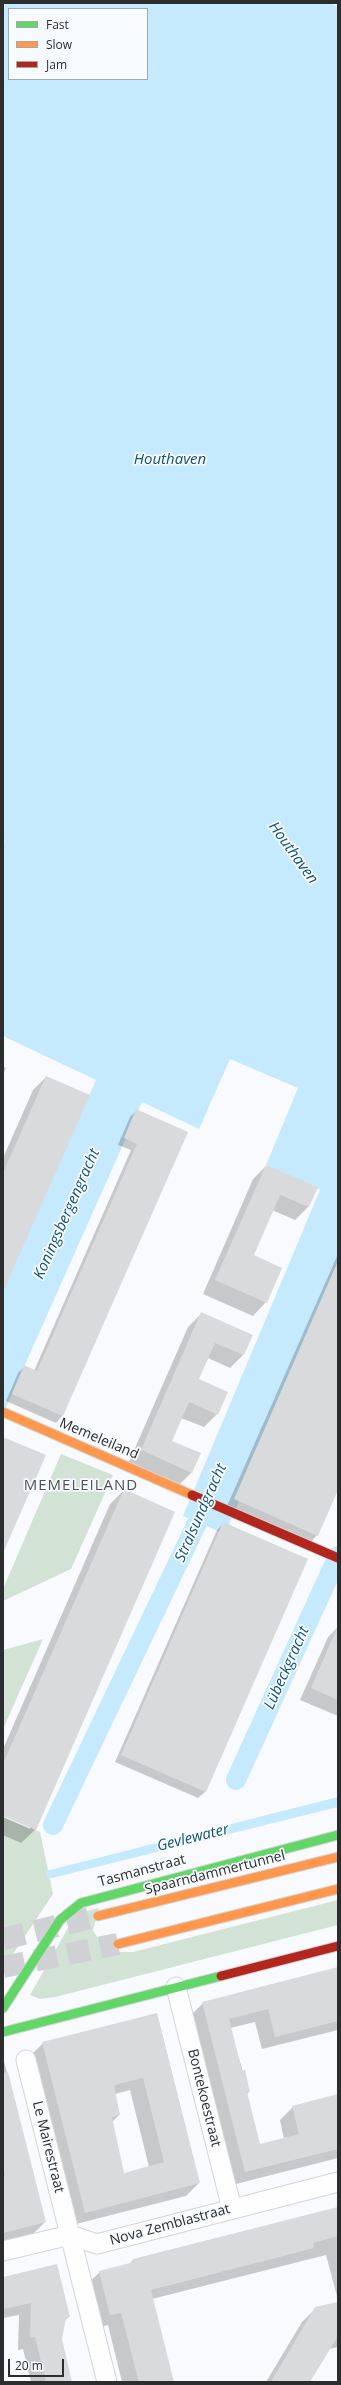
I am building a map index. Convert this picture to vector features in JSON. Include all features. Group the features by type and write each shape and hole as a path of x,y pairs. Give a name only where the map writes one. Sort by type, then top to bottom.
{"main road":[{"name":"Memeleiland","path":"6,1414 338,1558"},
{"name":"Tasmanstraat","path":"3,2008 60,1920 81,1902 338,1835"},
{"name":"Spaarndammertunnel","path":"98,1916 338,1857"},
{"path":"118,1944 338,1889"},
{"path":"3,2032 338,1946"}],"street":[{"name":"Bontekoestraat","path":"176,1987 232,2209"},
{"name":"Le Mairestraat","path":"26,2060 107,2382"},
{"name":"Nova Zemblastraat","path":"70,2235 97,2244 338,2182"},
{"path":"3,2251 70,2235"}],"green space":[{"path":"61,1454 113,1475 71,1569 3,1601 3,1589"},
{"path":"43,1639 3,1729 3,1650"},
{"path":"3,1817 40,1832 53,1894 3,1969"},
{"path":"338,1900 338,1925 55,1997 40,1999 30,1995 73,1919 83,1912 99,1908 93,1930 97,1937 114,1952 133,1952"}],"water":[{"name":"Houthaven","path":"3,3 329,3 338,7 338,1267 225,1534 183,1516 320,1190 266,1165 298,1088 230,1059 199,1129 142,1102 3,1414 3,1290 96,1080 3,1036 3,846 5,841 3,840"},
{"name":"Gevlewater","path":"338,1797 338,1807 48,1879 46,1871"}],"building":[{"path":"46,1076 90,1095 3,1292 3,1173"},
{"path":"136,1109 188,1132 63,1416 12,1394 24,1365 37,1371 137,1144 124,1138"},
{"path":"266,1165 318,1187 309,1207 280,1195 254,1255 282,1268 267,1303 215,1280"},
{"path":"338,1261 338,1490 318,1536 234,1499"},
{"path":"201,1312 253,1335 244,1355 215,1343 199,1379 228,1392 218,1415 189,1402 172,1441 201,1453 192,1473 141,1450"},
{"path":"3,1437 46,1455 3,1553"},
{"path":"124,1489 175,1512 36,1830 3,1816 3,1764"},
{"path":"223,1522 308,1559 206,1792 121,1755"},
{"path":"338,1626 338,1700 311,1688"},
{"path":"338,1967 338,2021 275,2037 268,2009 229,2019 242,2071 245,2070 250,2092 247,2092 260,2144 299,2134 292,2106 338,2094 338,2149 245,2172 202,2002"},
{"path":"157,2013 200,2183 85,2213 42,2042","holes":["143,2078 164,2162 124,2173 112,2117 120,2115 114,2085"]},
{"path":"8,2072 46,2222 3,2233 3,2177 5,2176 3,2166 3,2073"},
{"path":"338,2207 338,2236 313,2243 314,2248 151,2290 174,2382 139,2382 121,2313 110,2315 99,2271 134,2262 133,2259"},
{"path":"57,2264 70,2317 66,2318 62,2339 72,2382 46,2382 35,2337 30,2338 31,2303 3,2309 3,2277"},
{"path":"338,2302 338,2336 310,2382 271,2382 315,2307"}],"waterway":[{"name":"Stralsundgracht","path":"53,1825 209,1498"},
{"name":"Lübeckgracht","path":"236,1780 338,1556"}],"tunnel":[{"path":"3,1939 98,1916"},
{"path":"3,1967 118,1944"}],"traffic: fast":[{"path":"3,2008 60,1920 81,1903 338,1835"},
{"path":"3,2032 221,1976"}],"traffic: slow":[{"path":"3,1412 192,1495"},
{"path":"98,1916 338,1857"},
{"path":"118,1944 338,1889"}],"traffic: jam":[{"path":"192,1495 338,1558"},
{"path":"221,1976 338,1946"}],"district":[{"name":"MEMELEILAND","path":"81,1486"}],"water label":[{"name":"Koningsbergengracht","path":"67,1214"}]}
